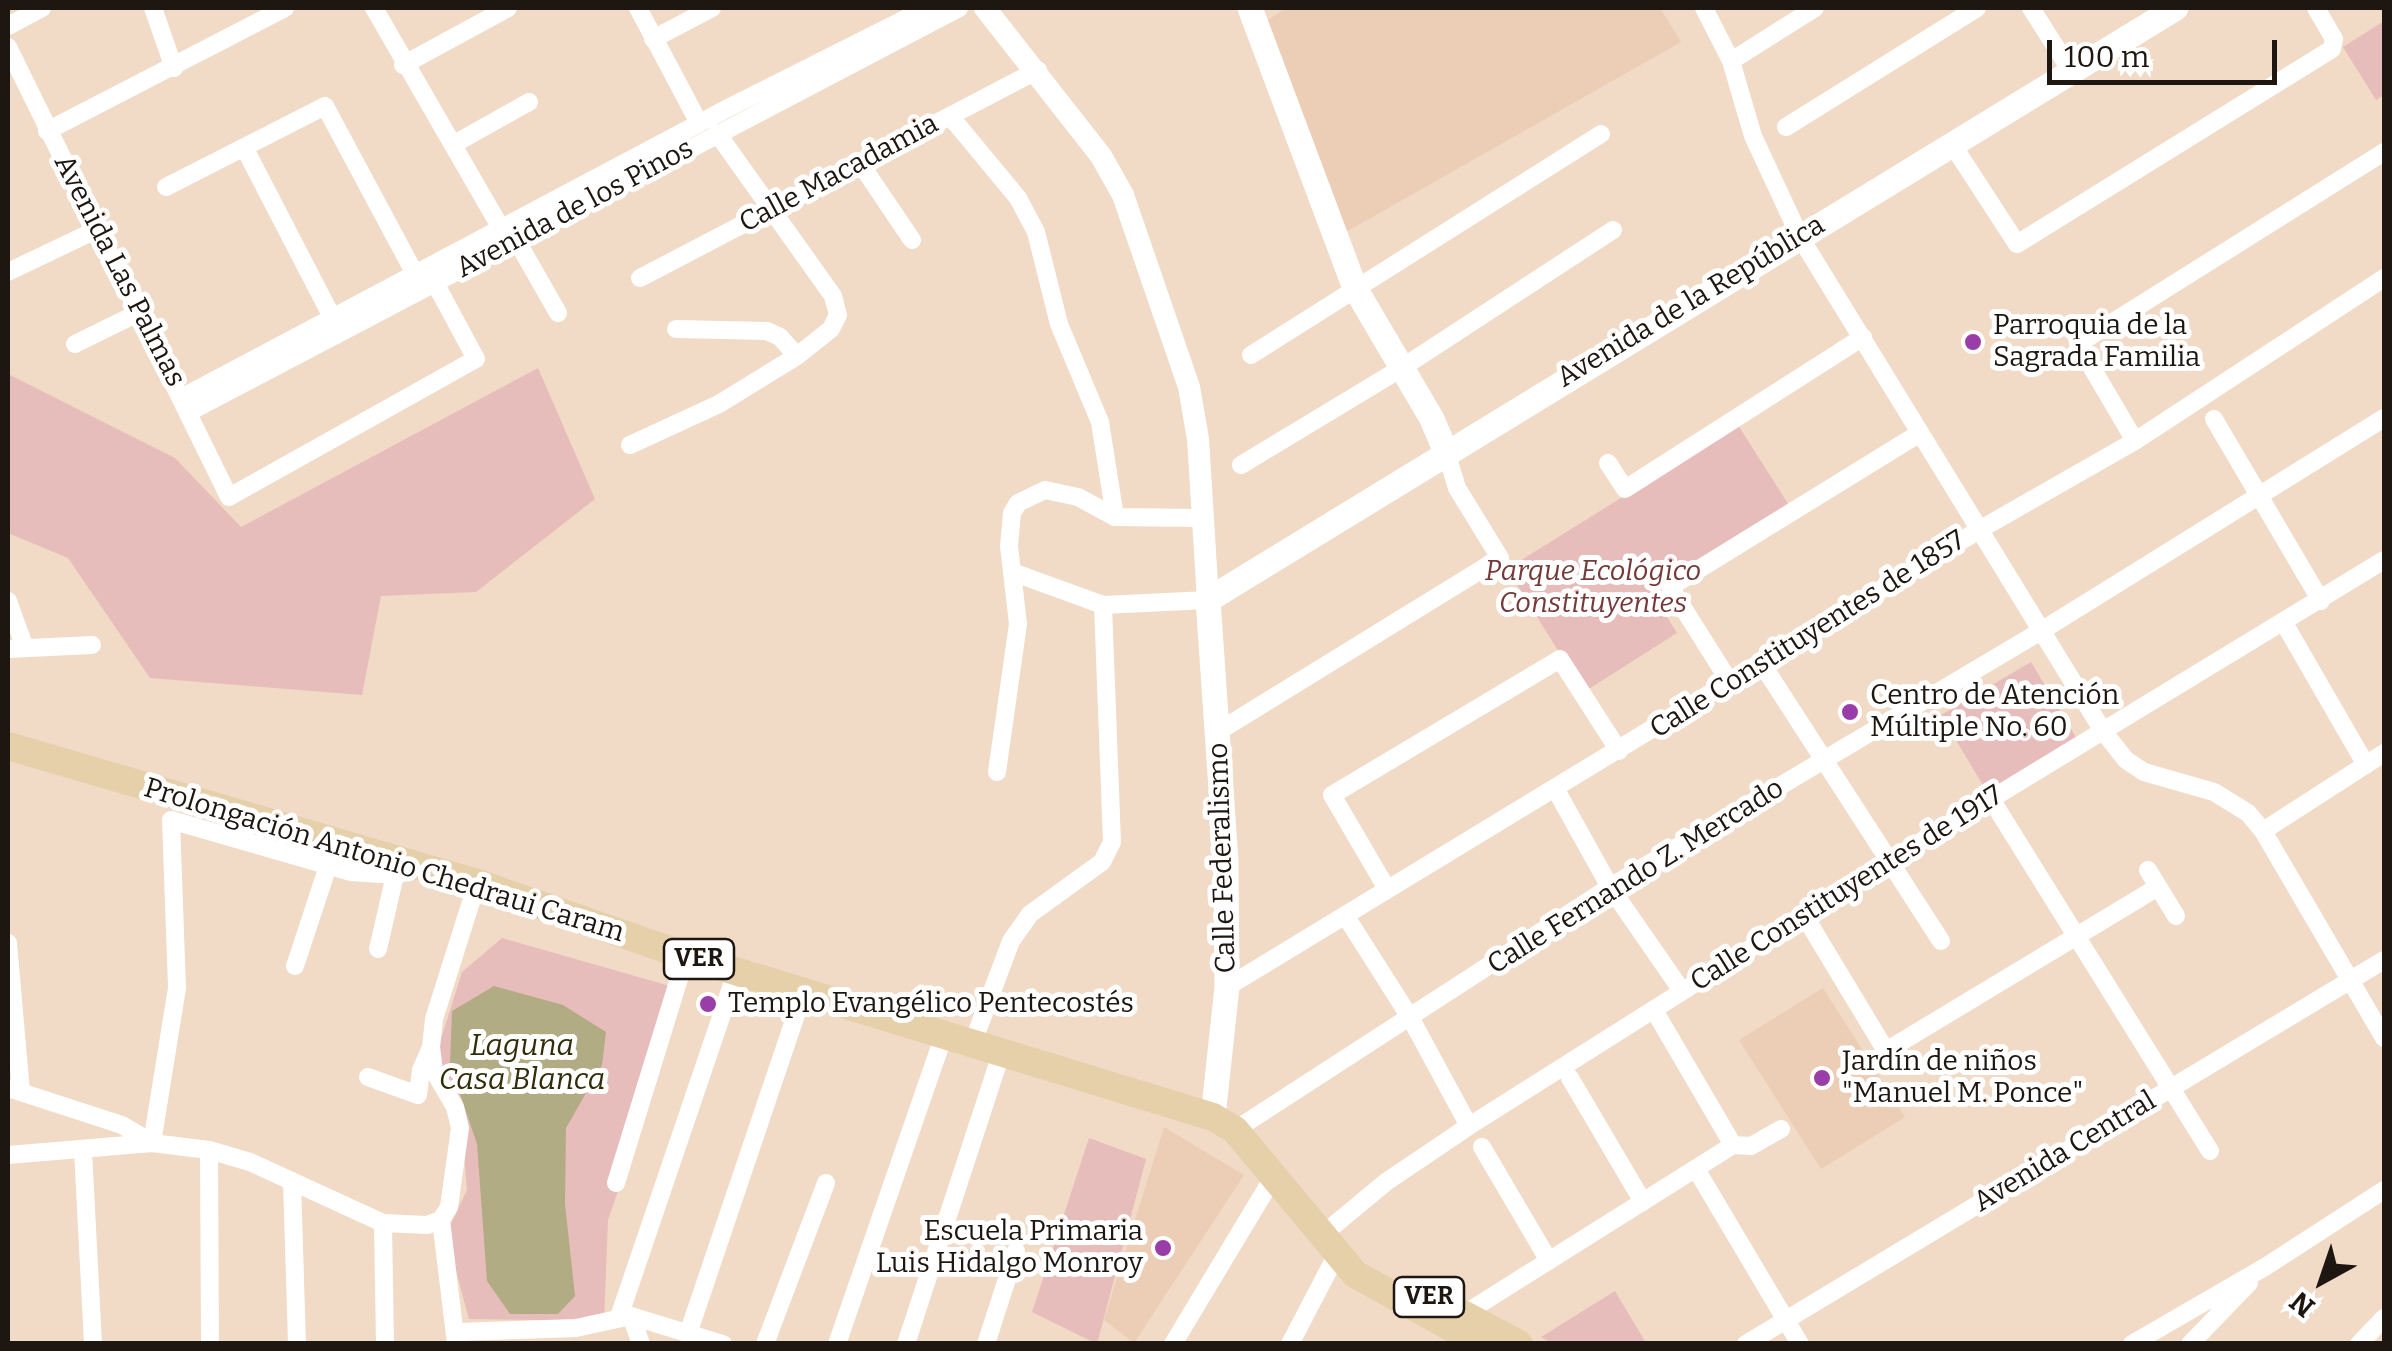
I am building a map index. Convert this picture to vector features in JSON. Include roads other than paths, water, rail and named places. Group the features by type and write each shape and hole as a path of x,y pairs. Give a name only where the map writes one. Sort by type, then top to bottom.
{"main road":[{"path":"1250,8 1355,288 1446,452"},
{"name":"Avenida de la República","path":"1208,600 2176,8"},
{"name":"Calle Federalismo","path":"1208,600 1218,731 1227,987 1224,1124"},
{"name":"Prolongación Antonio Chedraui Caram","path":"8,754 423,867 686,956 945,1032 1224,1124"},
{"name":"VER","path":"1224,1124 1274,1176 1355,1274 1481,1344"},
{"name":"VER","path":"1330,1244 1519,1344"}],"street":[{"path":"8,26 42,8"},
{"path":"153,8 174,68"},
{"path":"47,131 285,8"},
{"path":"374,8 404,65 558,313"},
{"path":"404,65 508,8"},
{"path":"638,8 700,123"},
{"path":"653,39 712,8"},
{"name":"Avenida de los Pinos","path":"624,173 717,133 734,114 927,8"},
{"name":"Avenida de los Pinos","path":"187,404 332,317 510,236 624,173 700,123 734,114 958,8"},
{"path":"985,8 1038,70 1101,156 1123,196 1189,387 1198,440 1208,600 1103,605 1014,572"},
{"path":"1704,8 1731,61 1753,136 1800,236 2103,731 2126,760 2144,772 2232,800 2263,831 2384,1038"},
{"path":"1731,61 1814,8"},
{"path":"1786,127 1977,8"},
{"path":"2031,8 2071,70"},
{"path":"1952,144 2017,244 2332,50 2334,39 2316,8"},
{"name":"Avenida Las Palmas","path":"8,47 230,497 476,359 425,276"},
{"name":"Calle Macadamia","path":"640,278 1038,70"},
{"path":"454,144 529,102"},
{"path":"166,187 325,106 425,276"},
{"path":"950,116 1018,198 1036,232 1059,324 1100,422 1115,517"},
{"path":"630,445 667,431 797,356 831,330 838,315 833,296 717,133"},
{"path":"1251,355 1602,134"},
{"path":"244,146 332,317"},
{"path":"2135,441 2078,344 2384,152"},
{"path":"860,162 912,240"},
{"path":"8,272 98,229"},
{"path":"1241,465 1400,369 1612,230"},
{"name":"Avenida de los Pinos","path":"187,404 425,276"},
{"name":"Calle Constituyentes de 1857","path":"1227,987 1731,684 1978,530 2135,441 2384,278"},
{"path":"75,344 140,312"},
{"path":"676,329 768,331 780,337 797,356"},
{"path":"1608,463 1624,489 1863,337"},
{"name":"Calle Fernando Z. Mercado","path":"1224,1124 1411,1019 1610,887 2041,631 2384,418"},
{"path":"2214,419 2321,601"},
{"path":"1731,684 1670,587 1920,433"},
{"path":"1218,731 1500,558 1457,488 1446,452"},
{"path":"997,772 1018,624 1008,546 1012,513 1018,503 1045,490 1078,497 1115,517 1202,518"},
{"name":"Calle Constituyentes de 1917","path":"1330,1244 1386,1182 1469,1126 1889,861 2384,560"},
{"path":"8,601 16,648 92,646"},
{"path":"973,1042 991,989 1021,927 1054,893 1102,862 1112,842 1103,605"},
{"path":"2284,622 2366,765"},
{"path":"1387,889 1332,795 1560,659 1619,751"},
{"path":"1762,664 1941,941"},
{"path":"2263,831 2384,753"},
{"path":"1556,790 1610,887 1682,991"},
{"path":"1990,799 2210,1151"},
{"path":"152,1143 176,988 171,820 374,876 423,867"},
{"path":"295,966 328,866"},
{"path":"2148,870 2176,916"},
{"path":"378,949 394,875"},
{"path":"477,884 434,1019 431,1047 434,1072 460,1128 449,1207 441,1220 456,1338 576,1328 625,1317 688,1331 723,1344"},
{"path":"1804,915 1886,1051 2158,887"},
{"path":"1345,916 1411,1019 1469,1126"},
{"path":"8,942 14,1090 122,1125 152,1143"},
{"path":"616,1183 686,956"},
{"name":"Avenida Central","path":"1746,1344 2384,960"},
{"path":"641,1344 625,1317 736,970"},
{"path":"688,1331 804,990"},
{"path":"1654,1010 1733,1145"},
{"path":"837,1344 945,1032"},
{"path":"368,1077 418,1095 421,1070 431,1047"},
{"path":"906,1344 1002,1051"},
{"path":"1570,1078 1643,1202"},
{"path":"1464,1314 1733,1145 1751,1146 1780,1129"},
{"path":"8,1155 152,1143 209,1150 292,1181 383,1223 427,1224 441,1220"},
{"path":"1482,1147 1549,1261"},
{"path":"83,1150 94,1344"},
{"path":"209,1150 210,1344"},
{"path":"1696,1169 1800,1344"},
{"path":"1173,1344 1274,1176"},
{"path":"292,1181 298,1344"},
{"path":"765,1344 826,1183"},
{"path":"2132,1344 2265,1267 2384,1190"},
{"path":"383,1223 385,1344"},
{"path":"1290,1344 1330,1244"},
{"path":"986,1344 1016,1251"},
{"path":"2190,1344 2265,1267"},
{"path":"2359,1344 2384,1318"}],"water":[{"name":"Laguna Casa Blanca","path":"494,986 563,1005 606,1032 602,1065 566,1128 565,1204 575,1296 558,1314 510,1314 487,1281 477,1144 450,1064 452,1011"}],"place":[{"name":"Parroquia de la Sagrada Familia","path":"1973,342"},
{"name":"Centro de Atención Múltiple No. 60","path":"1850,712"},
{"name":"Templo Evangélico Pentecostés","path":"708,1004"},
{"name":"Jardín de niños \"Manuel M. Ponce\"","path":"1822,1078"},
{"name":"Escuela Primaria Luis Hidalgo Monroy","path":"1163,1248"}],"park label":[{"name":"Parque Ecológico Constituyentes","path":"1593,588"}]}
